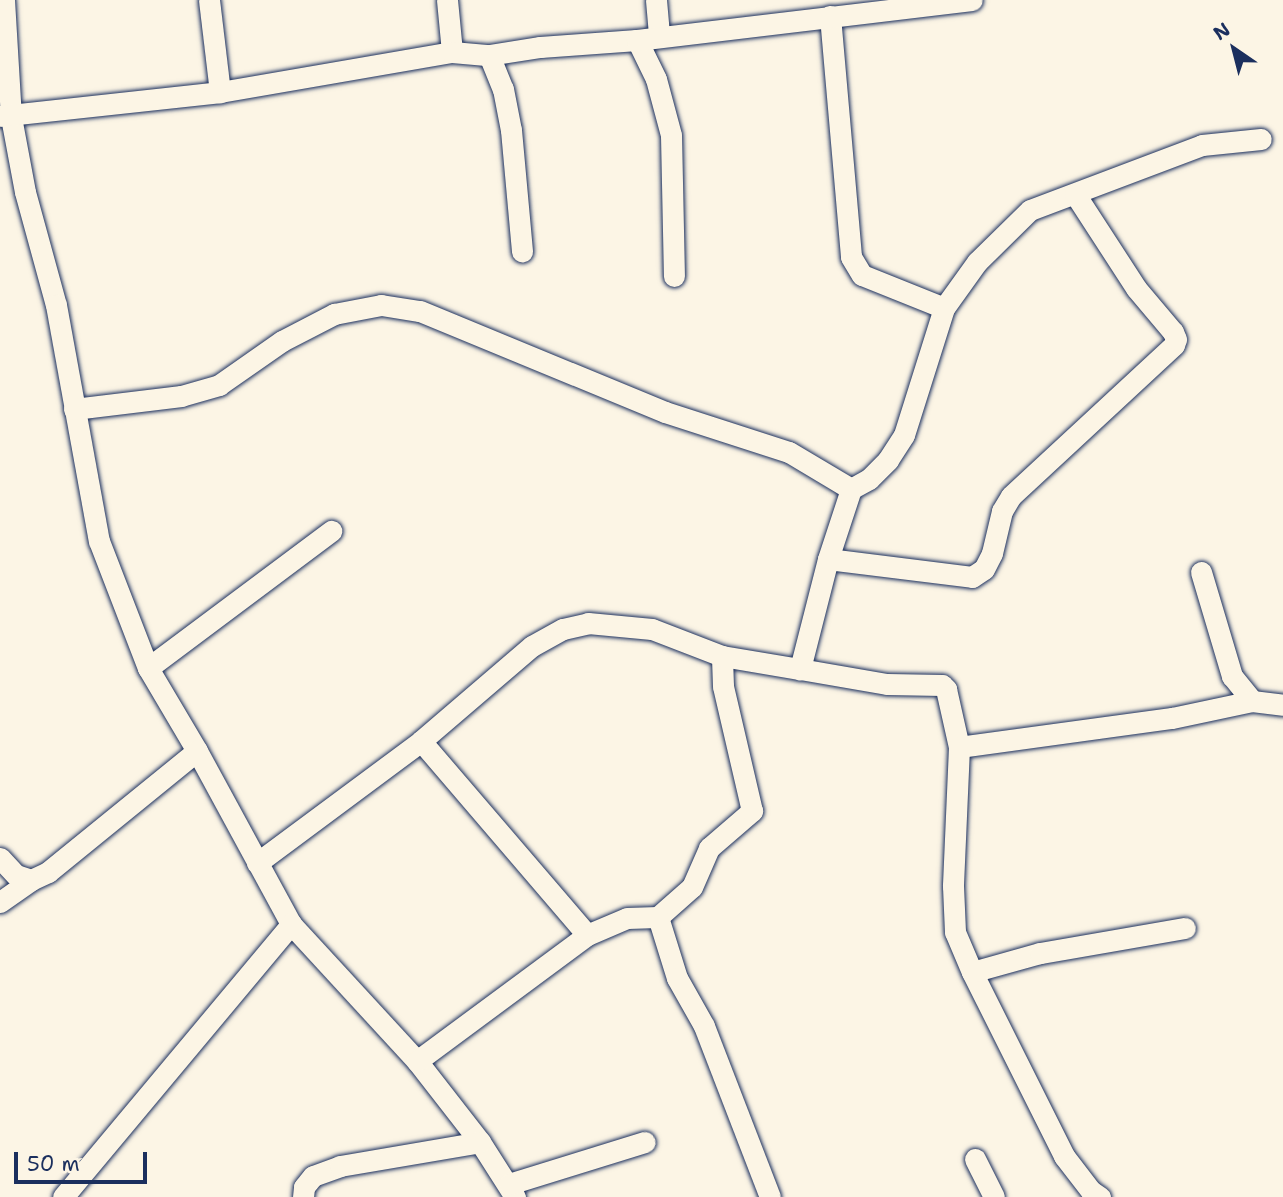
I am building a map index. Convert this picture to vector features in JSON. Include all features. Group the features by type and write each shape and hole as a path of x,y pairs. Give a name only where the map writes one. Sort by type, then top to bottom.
{"street":[{"path":"4,0 6,117 57,305 99,541 148,668 197,751 291,924 417,1061 480,1142 512,1190 645,1142"},
{"path":"209,0 219,92"},
{"path":"447,0 452,52"},
{"path":"656,0 659,37"},
{"path":"6,117 219,92 452,52 489,55 540,47 799,23 888,5 972,0"},
{"path":"830,16 851,257 862,275 944,308"},
{"path":"637,40 656,79 671,135 674,276"},
{"path":"489,55 503,89 511,130 522,252"},
{"path":"800,669 828,559 851,489 869,479 888,460 905,435 944,308 976,262 1030,210 1202,145 1261,139"},
{"path":"828,559 972,577 984,569 1002,511 1012,496 1174,345 1176,339 1173,332 1136,288 1075,194"},
{"path":"74,409 181,396 219,385 282,341 334,314 382,305 420,311 665,412 789,452 851,489"},
{"path":"148,668 331,531"},
{"path":"1201,572 1232,676 1252,701"},
{"path":"257,863 421,741 532,646 564,629 588,623 652,629 722,656 887,684 942,685 948,694 958,747 953,886 955,932 972,972 1064,1156 1091,1191 1100,1197"},
{"path":"417,1061 587,935 627,918 658,917 692,887 709,848 752,811 723,686 722,656"},
{"path":"958,747 1172,718 1252,701 1283,705"},
{"path":"421,741 587,935"},
{"path":"0,902 48,872 197,751"},
{"path":"0,858 16,875 32,880"},
{"path":"658,917 677,978 704,1026 770,1197"},
{"path":"63,1197 291,924"},
{"path":"972,972 1040,953 1185,928"},
{"path":"303,1197 304,1187 313,1176 340,1166 480,1142"},
{"path":"975,1160 994,1197"}]}
